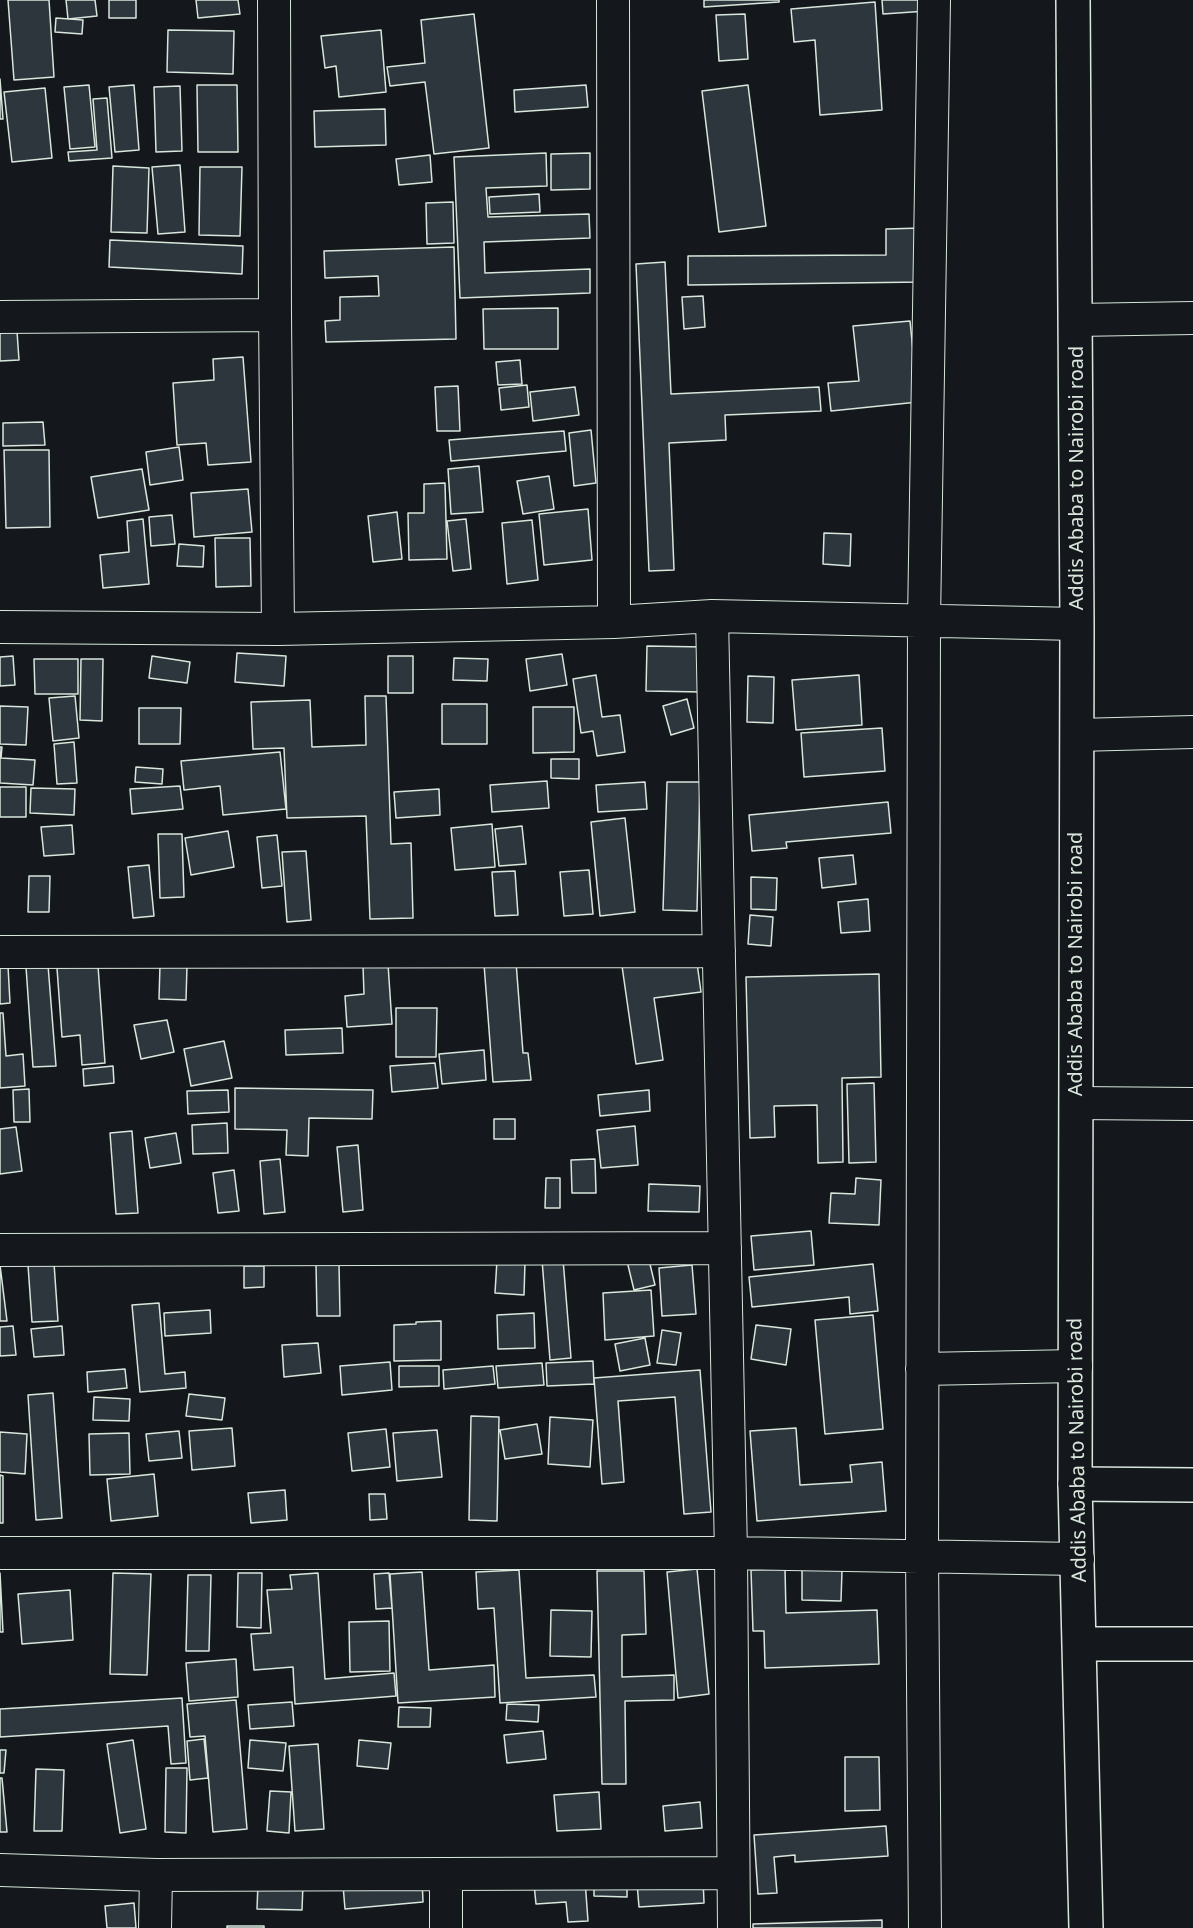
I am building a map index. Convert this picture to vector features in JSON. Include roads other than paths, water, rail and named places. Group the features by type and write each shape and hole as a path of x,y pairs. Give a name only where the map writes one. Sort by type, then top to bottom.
{"main road":[{"name":"Addis Ababa to Nairobi road","path":"1073,0 1077,624 1075,1484 1081,1644 1086,1928"},
{"path":"1075,1484 1193,1485"},
{"path":"1081,1644 1193,1644"}],"street":[{"path":"274,0 278,629"},
{"path":"613,0 614,622"},
{"path":"925,1928 922,1556 924,621 934,0"},
{"path":"0,317 275,315"},
{"path":"1076,320 1193,318"},
{"path":"712,616 731,1553 734,1928"},
{"path":"0,627 278,629 614,622 712,616 1077,624"},
{"path":"1077,735 1193,732"},
{"path":"0,952 718,951"},
{"path":"1076,1103 1193,1104"},
{"path":"0,1250 725,1248"},
{"path":"922,1369 1076,1366"},
{"path":"0,1553 731,1553 1078,1559"},
{"path":"0,1870 156,1875 733,1873"},
{"path":"446,1874 446,1928"},
{"path":"155,1928 156,1875"}]}
